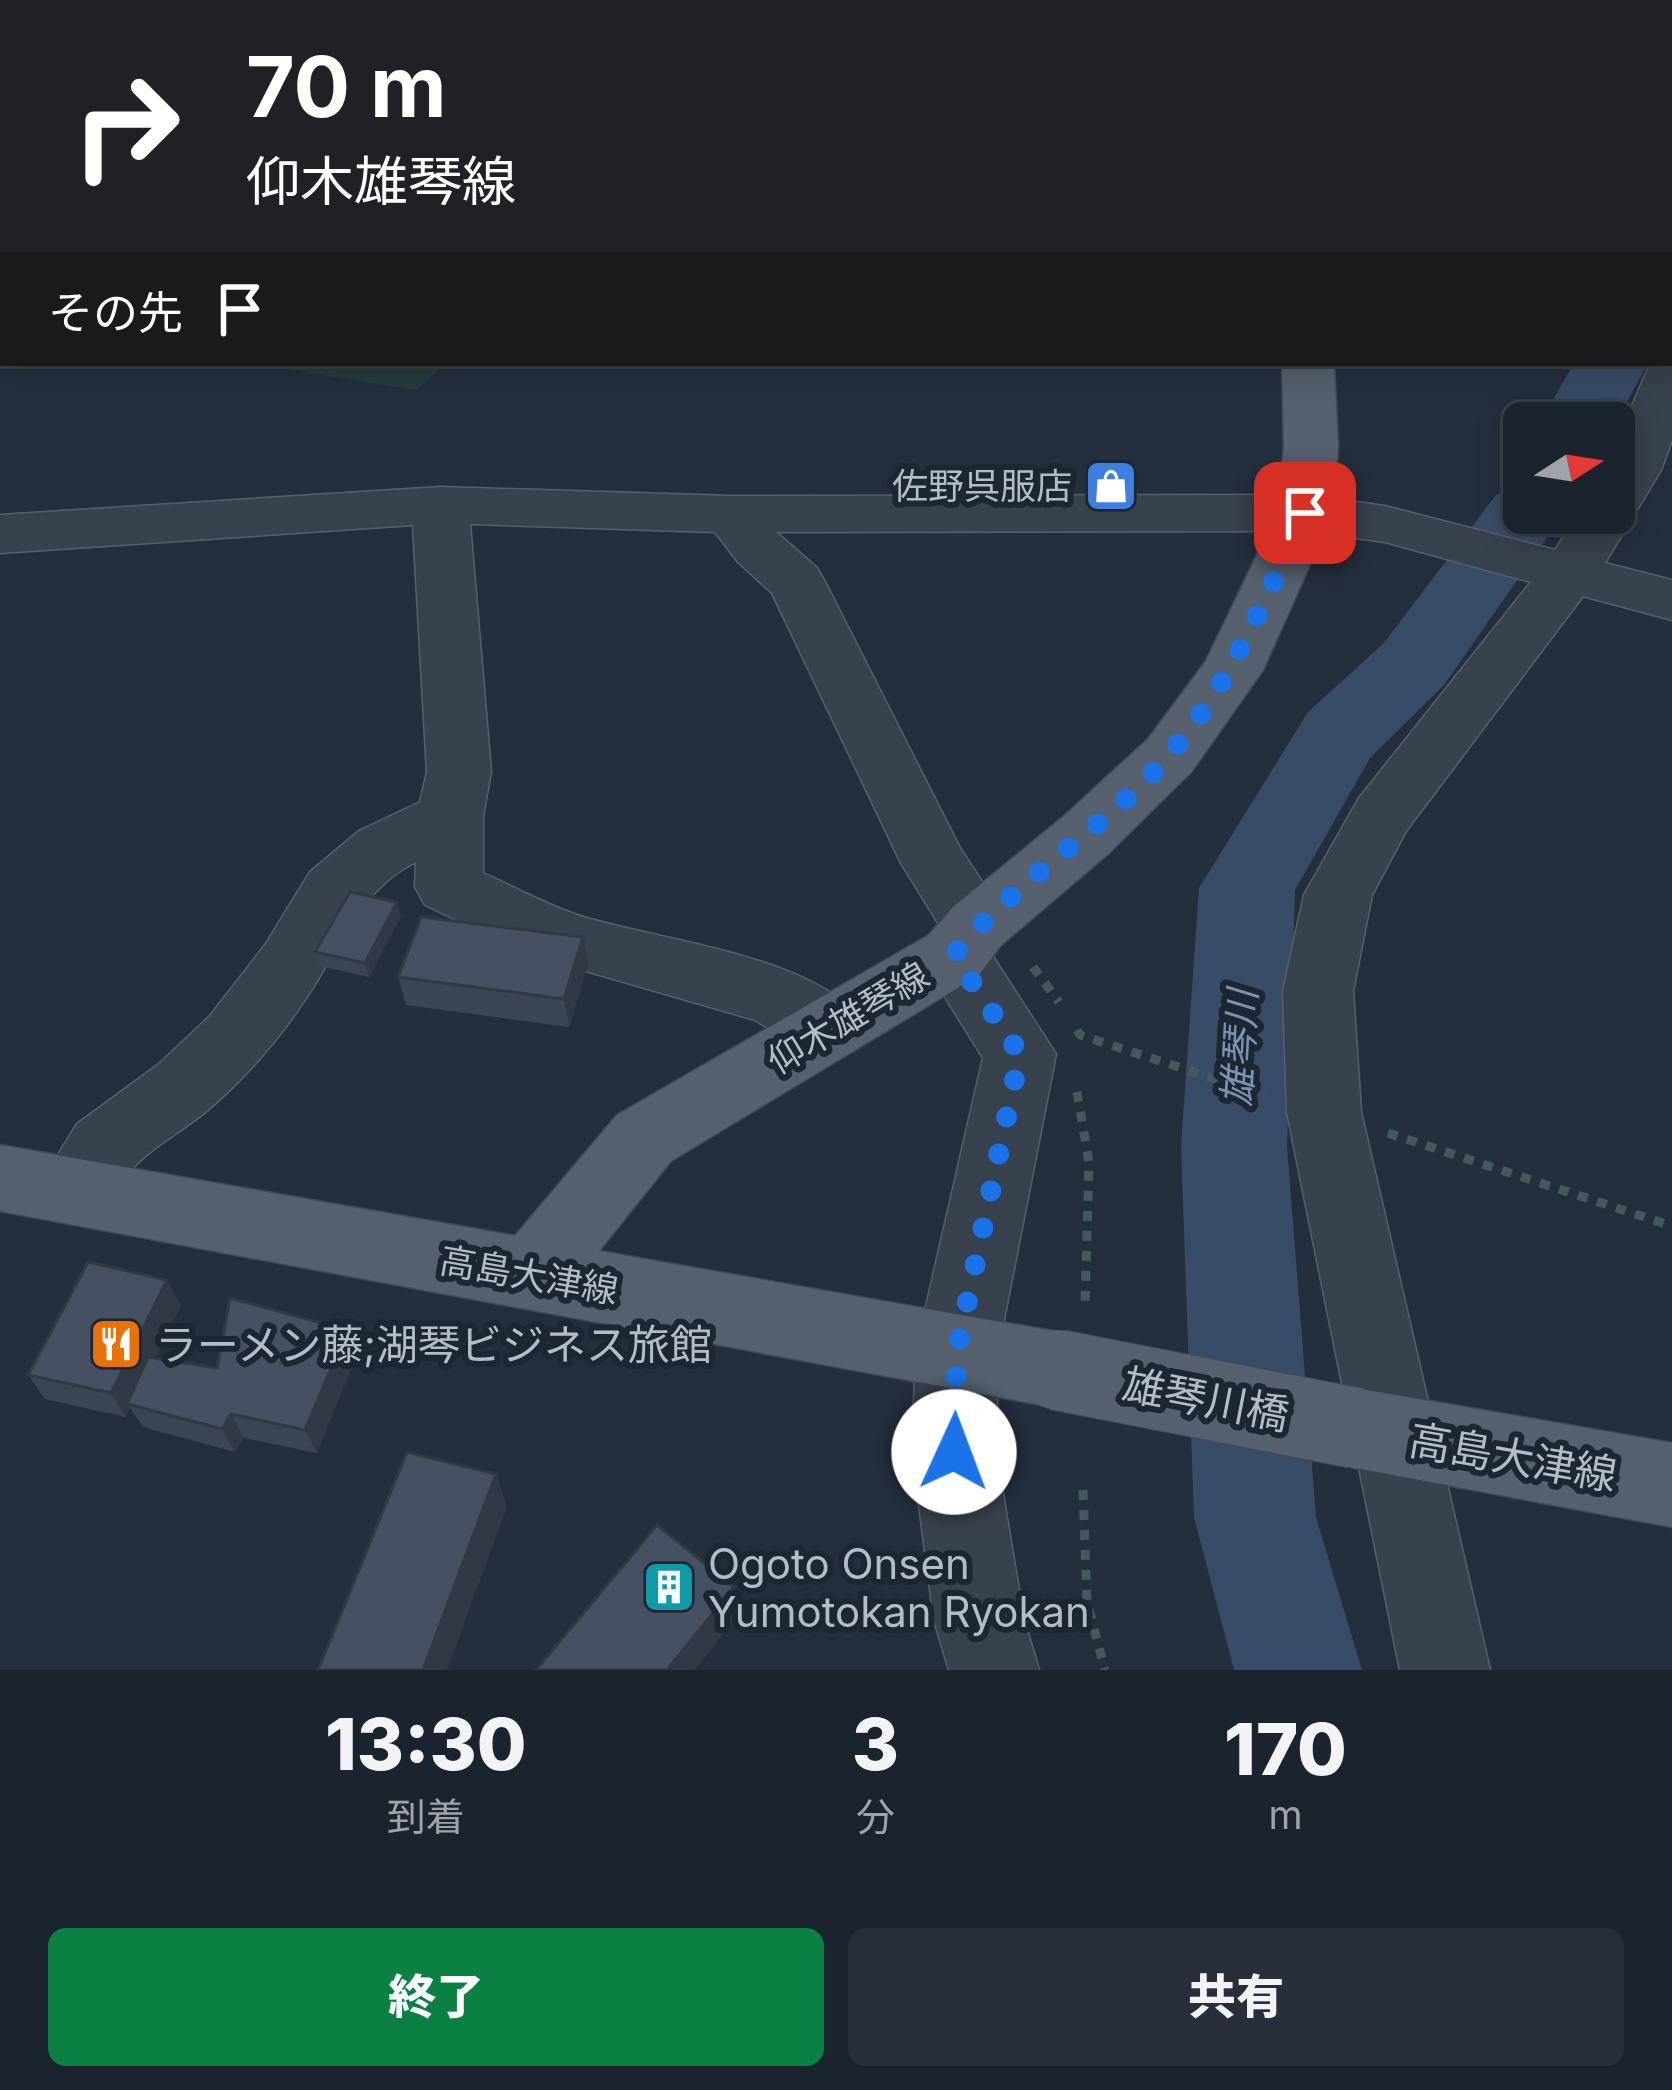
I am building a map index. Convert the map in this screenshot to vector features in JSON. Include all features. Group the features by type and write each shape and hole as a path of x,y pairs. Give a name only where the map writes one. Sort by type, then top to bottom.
{"main road":[{"name":"仰木雄琴線","path":"530,1276 644,1138 830,1029 985,948 1086,836 1170,755 1232,670 1305,513 1311,447 1308,366"},
{"name":"高島大津線","path":"19,1183 1058,1370"},
{"name":"雄琴川橋","path":"1058,1370 1374,1432"},
{"name":"高島大津線","path":"1374,1432 1672,1485"}],"street":[{"path":"1635,467 1672,373"},
{"path":"440,505 459,772 450,816 449,887 558,938 776,997 830,1029"},
{"path":"0,534 440,505 731,514 1305,513 1385,524 1672,600"},
{"path":"731,514 758,549 796,582 934,862 985,948 1020,1054 957,1350 954,1452 972,1654"},
{"path":"1445,1670 1374,1432 1313,1109 1318,991 1338,895 1382,815 1590,534"},
{"path":"19,1183 104,1148 185,1086 235,1037 290,965 334,891 382,849 450,816"}],"path":[{"path":"985,948 1038,969 1081,1036 1672,1226"},
{"path":"1083,1490 1087,1602 1105,1670"}],"green space":[{"path":"267,366 444,366 416,390"}],"building":[{"path":"350,892 397,902 365,963 315,952"},
{"path":"421,917 583,937 564,999 398,977"},
{"path":"88,1262 167,1280 111,1393 28,1375"},
{"path":"230,1298 347,1330 305,1430 231,1414 222,1429 127,1404 148,1357 217,1368"},
{"path":"407,1452 496,1474 423,1670 318,1670"},
{"path":"657,1525 734,1587 667,1670 536,1670"}],"waterway":[{"name":"雄琴川","path":"1590,402 1609,366"},
{"name":"雄琴川","path":"1298,1670 1255,1517 1234,1146 1247,888 1339,735 1414,664 1509,534"}],"place":[{"name":"佐野呉服店","path":"1111,486"},
{"name":"ラーメン藤;湖琴ビジネス旅館","path":"116,1344"},
{"name":"Ogoto Onsen Yumotokan Ryokan","path":"669,1587"}],"route":[{"path":"954,1452 957,1350 1020,1054 954,955 977,926 1086,836 1170,755 1232,670 1305,513"}]}
